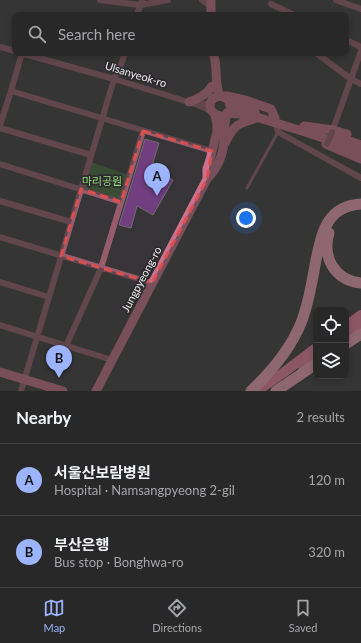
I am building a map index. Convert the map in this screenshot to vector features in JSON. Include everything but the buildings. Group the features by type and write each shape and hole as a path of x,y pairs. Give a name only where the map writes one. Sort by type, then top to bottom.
{"highway":[{"path":"250,391 282,357 298,331 305,311 320,239 327,223 340,209 361,204"},
{"path":"361,209 346,212 335,221 329,232 327,244 328,258 334,269 346,279 361,283"},
{"path":"348,343 361,334"},
{"path":"276,391 313,366"}],"main road":[{"path":"208,179 207,169 215,139 217,124 212,107 212,56"},
{"path":"214,56 217,91 230,107 224,125 223,148"},
{"path":"189,102 197,100 209,91 212,86"},
{"path":"212,107 217,96 276,124"},
{"path":"212,107 221,116 227,113 245,115 276,124 332,131 361,139"},
{"path":"223,148 230,133 236,126 245,121 258,118"},
{"path":"303,128 327,144 361,159"},
{"path":"303,128 350,140 361,145"},
{"path":"303,128 361,152"},
{"name":"Jungpyeong-ro","path":"96,391 152,283 208,179 213,173 223,148"},
{"path":"349,324 361,315"},
{"path":"349,333 361,324"},
{"path":"257,391 313,350"},
{"path":"271,391 313,359"},
{"path":"0,372 62,391"}],"street":[{"path":"100,0 141,3 168,0"},
{"path":"202,0 211,7"},
{"path":"336,0 361,9"},
{"path":"271,4 288,12"},
{"path":"349,41 361,47"},
{"path":"0,47 12,50"},
{"path":"323,157 361,51"},
{"path":"21,56 0,126 91,155"},
{"name":"Ulsanyeok-ro","path":"33,56 198,105 212,107"},
{"path":"21,391 102,118 114,79 124,56"},
{"path":"320,56 351,79 361,84"},
{"path":"11,91 212,151"},
{"path":"276,124 323,157 361,178"},
{"path":"66,346 101,268 143,131"},
{"path":"0,164 121,202"},
{"path":"0,201 71,222"},
{"path":"0,237 152,283"},
{"path":"0,282 49,297"},
{"path":"0,325 112,360"}],"lane":[{"path":"247,188 276,124"}],"highlighted area":[{"path":"143,131 212,151 207,179 152,283 61,256 81,189 121,202"}],"green space":[{"name":"마리공원","path":"91,162 128,175 120,200 83,188"}],"place":[{"name":"서울산보람병원","path":"157,196"},
{"name":"부산은행","path":"59,378"}]}
